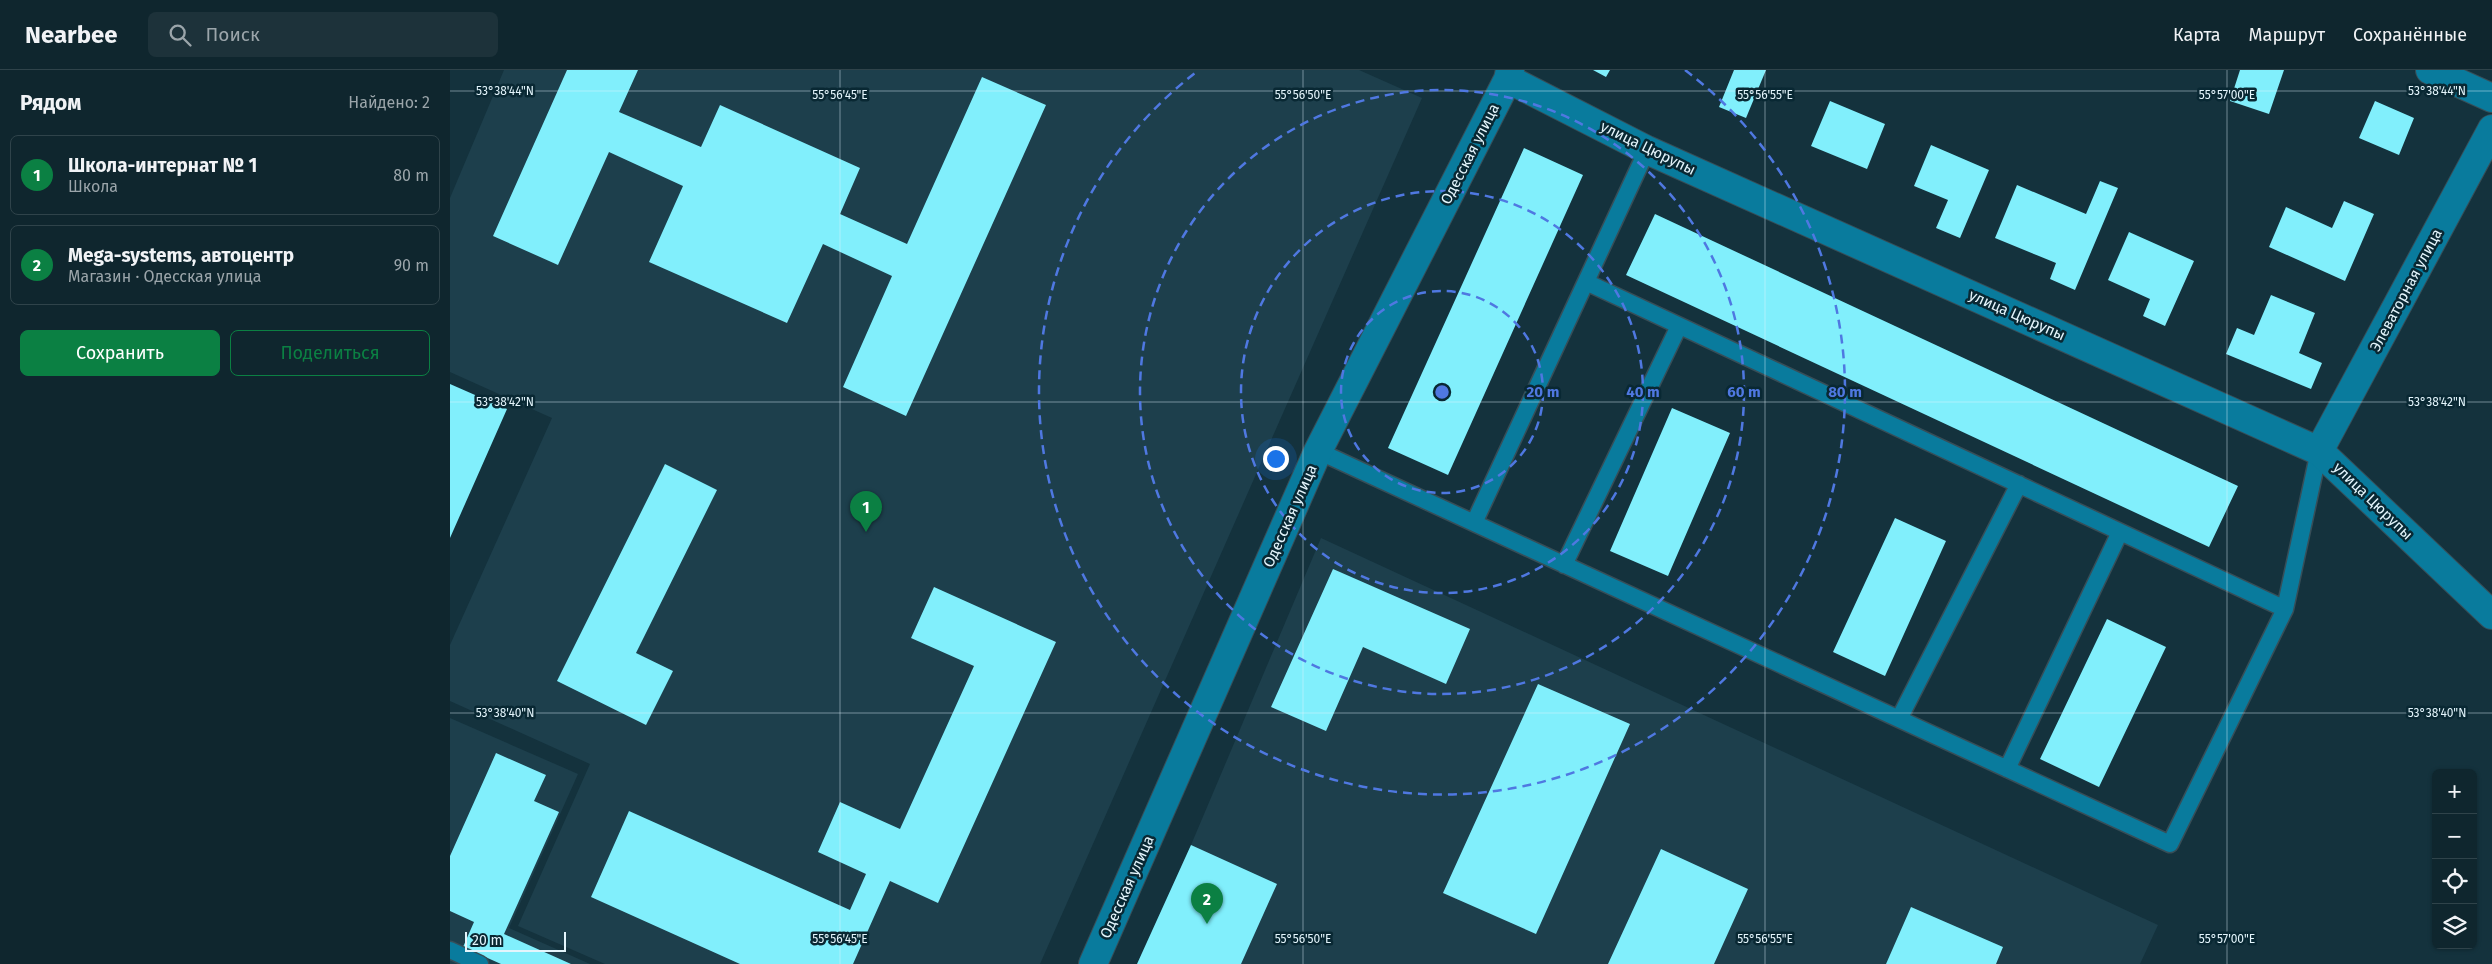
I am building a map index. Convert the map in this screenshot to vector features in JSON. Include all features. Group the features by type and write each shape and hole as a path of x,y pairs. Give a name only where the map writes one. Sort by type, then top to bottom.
{"street":[{"path":"2430,70 2492,98"},
{"name":"улица Цюрупы","path":"1509,74 1647,150 2319,450 2492,615"},
{"name":"Одесская улица","path":"1093,964 1318,451 1509,74"},
{"name":"Элеваторная улица","path":"2319,450 2492,129"}],"lane":[{"path":"1474,523 1647,150"},
{"path":"1586,282 2285,609"},
{"path":"1564,565 1679,326"},
{"path":"1318,451 2170,844 2285,609 2319,450"},
{"path":"1900,720 2019,484"},
{"path":"2007,769 2120,532"},
{"path":"450,950 480,964"}],"shaded area":[{"path":"504,70 1359,70 1422,98 1040,964 605,964 518,926 590,764 450,701 450,645 552,418 450,372 450,198"},
{"path":"1321,538 2158,925 2140,964 1137,964 1191,845"},
{"path":"450,718 578,774 509,928 590,964 450,964"}],"building":[{"path":"567,70 638,70 619,112 701,147 720,105 860,168 840,214 907,244 982,77 1046,105 906,416 843,387 892,276 823,244 787,323 649,262 683,186 609,152 558,265 493,236"},
{"path":"1593,70 1610,70 1606,77"},
{"path":"1734,70 1766,70 1746,118 1719,107"},
{"path":"2240,70 2284,70 2269,114 2230,101"},
{"path":"1830,101 1885,124 1867,169 1811,146"},
{"path":"2375,101 2414,118 2399,155 2359,138"},
{"path":"1931,145 1989,170 1960,238 1936,228 1948,200 1914,186"},
{"path":"1524,148 1583,175 1448,475 1388,448"},
{"path":"2100,181 2118,188 2075,290 2050,279 2056,263 1995,238 2017,185 2086,214"},
{"path":"2344,201 2374,214 2345,281 2269,247 2286,207 2332,228"},
{"path":"1655,214 2238,486 2209,547 1626,275"},
{"path":"2129,232 2194,261 2165,326 2143,316 2150,299 2108,280"},
{"path":"2271,295 2315,313 2299,353 2322,363 2311,389 2226,354 2237,328 2254,335"},
{"path":"450,384 507,409 450,538"},
{"path":"1672,408 1730,433 1668,576 1610,551"},
{"path":"665,464 717,490 636,653 673,671 646,725 557,681"},
{"path":"1895,518 1946,541 1885,676 1833,652"},
{"path":"1333,569 1470,629 1446,684 1363,647 1326,731 1271,707"},
{"path":"934,587 1056,642 938,903 890,881 853,964 740,964 591,897 629,811 850,910 866,874 818,852 840,802 900,829 974,666 911,638"},
{"path":"2107,619 2166,647 2099,787 2040,759"},
{"path":"1538,684 1630,724 1536,934 1443,893"},
{"path":"496,753 546,775 534,801 559,812 504,934 571,964 501,964 463,947 474,922 450,911 450,856"},
{"path":"1191,845 1277,884 1241,964 1137,964"},
{"path":"1661,849 1748,889 1714,964 1608,964"},
{"path":"1911,907 2003,947 1996,964 1886,964"}],"place":[{"name":"Школа-интернат № 1","path":"866,532"},
{"name":"Mega-systems, автоцентр","path":"1207,924"}]}
